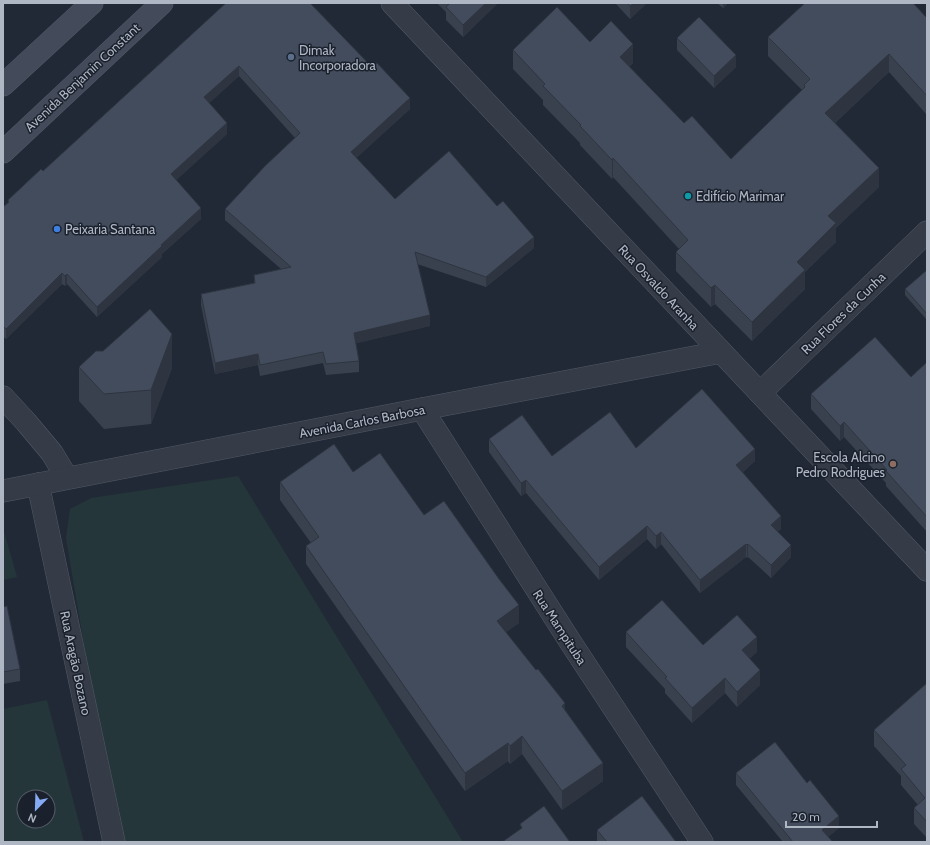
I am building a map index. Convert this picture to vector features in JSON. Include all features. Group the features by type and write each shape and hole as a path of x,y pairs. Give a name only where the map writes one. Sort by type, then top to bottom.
{"main road":[{"path":"3,85 92,3"},
{"name":"Avenida Benjamin Constant","path":"3,152 162,3"}],"street":[{"name":"Rua Osvaldo Aranha","path":"392,3 927,570"},
{"name":"Rua Flores da Cunha","path":"760,393 927,232"},
{"name":"Avenida Carlos Barbosa","path":"3,490 721,352"},
{"path":"3,397 52,453 67,478"},
{"name":"Rua Mampituba","path":"422,409 571,643 702,842"},
{"name":"Rua Aragão Bozano","path":"38,484 114,842"}],"shaded area":[{"path":"238,476 463,842 117,842 66,538 70,509 91,498"},
{"path":"3,528 17,577 3,580"},
{"path":"47,700 84,842 3,842 3,709"}],"building":[{"path":"226,3 310,3 372,67 377,63 410,98 351,152 395,199 449,151 497,206 503,201 534,237 486,277 415,252 430,315 354,333 359,361 326,364 323,352 260,365 258,354 215,363 201,294 255,283 254,275 291,267 225,209 265,166 300,133 239,66 204,97 227,123 171,174 201,208 97,307 67,274 65,276 62,273 6,329 3,326 3,207 9,202 8,200 41,169 43,171"},
{"path":"449,3 486,3 463,25 446,7"},
{"path":"627,3 634,3 630,6"},
{"path":"805,3 913,3 927,18 927,96 889,54 825,113 879,168 828,216 836,223 797,262 805,270 752,322 715,285 711,288 676,252 688,240 613,158 612,160 543,86 545,84 513,50 557,7 590,42 611,21 633,44 620,57 684,123 692,116 731,159 805,87 804,85 810,79 768,37"},
{"path":"699,17 736,55 714,76 677,38"},
{"path":"927,270 927,314 905,289"},
{"path":"150,309 172,334 151,390 104,394 79,367 96,351 103,351"},
{"path":"875,337 911,377 927,362 927,517 844,422 840,426 811,394"},
{"path":"702,389 755,449 736,465 781,516 771,525 791,545 771,565 748,544 746,544 700,580 661,532 656,536 647,526 599,567 526,480 521,483 489,439 522,415 552,456 610,412 636,448"},
{"path":"334,444 353,472 380,453 424,515 444,501 519,605 497,621 536,670 538,669 565,703 562,706 603,763 562,791 522,736 510,746 508,743 465,773 306,546 319,537 280,482"},
{"path":"662,600 703,645 737,615 757,637 742,650 760,670 737,692 725,678 692,708 665,678 667,677 626,632"},
{"path":"7,606 20,669 3,672 3,607"},
{"path":"927,683 927,822 914,808 925,798 901,769 906,765 874,730"},
{"path":"775,742 807,783 810,780 839,816 822,830 833,842 793,842 736,773"},
{"path":"642,796 676,842 607,842 597,830"},
{"path":"544,806 570,842 502,842 522,828 520,824"}],"place":[{"name":"Dimak Incorporadora","path":"291,57"},
{"name":"Edifício Marimar","path":"688,196"},
{"name":"Peixaria Santana","path":"57,229"},
{"name":"Escola Alcino Pedro Rodrigues","path":"893,464"}]}
